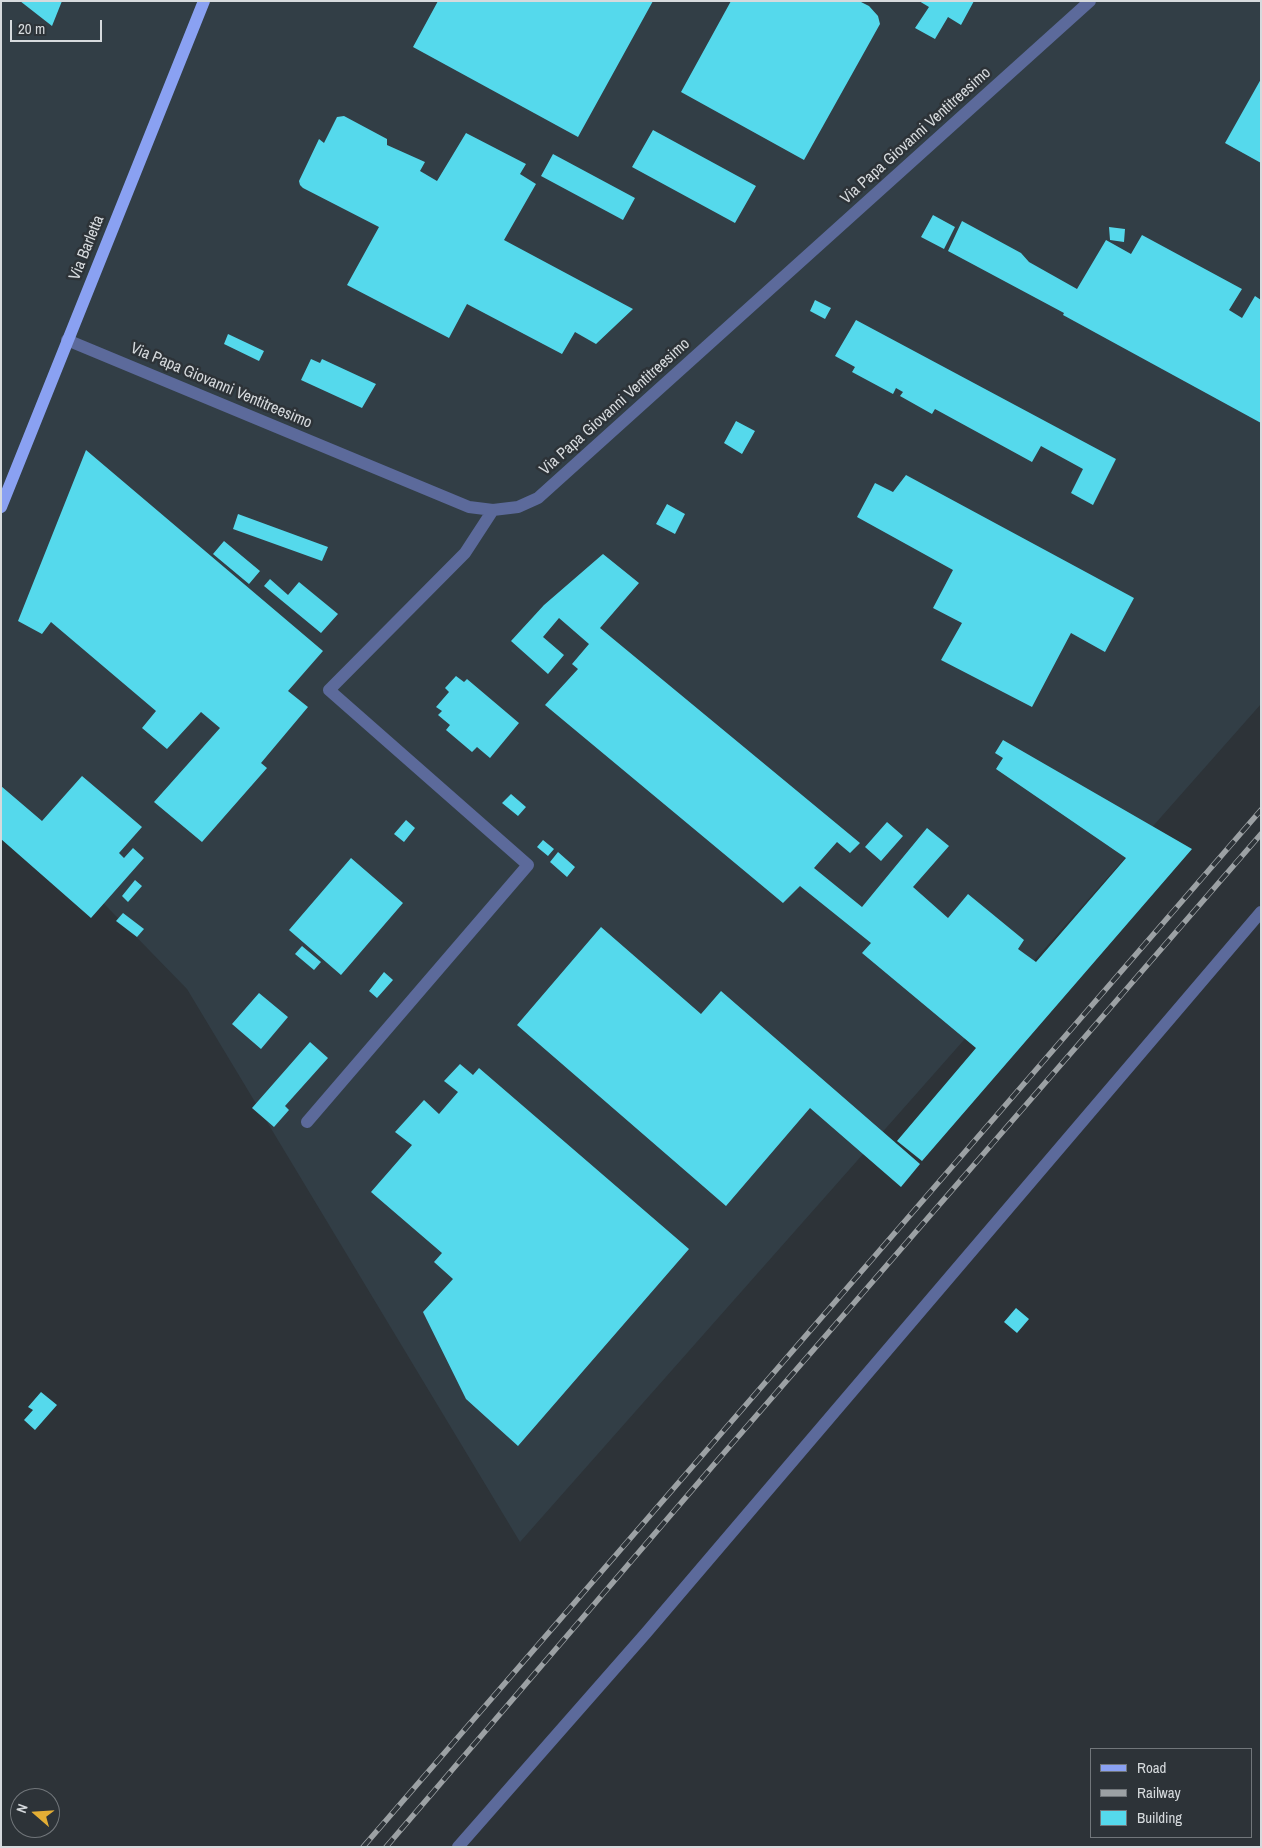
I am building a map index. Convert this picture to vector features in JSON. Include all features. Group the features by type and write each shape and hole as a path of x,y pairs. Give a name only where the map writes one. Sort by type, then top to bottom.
{"main road":[{"name":"Via Barletta","path":"1,507 204,1"}],"street":[{"name":"Via Papa Giovanni Ventitreesimo","path":"67,340 469,507 493,510 518,507 538,498 1090,1"},
{"path":"306,1122 528,865 329,690 466,553 493,510"},
{"path":"458,1847 646,1633 1261,912"}],"shaded area":[{"path":"1,1 1261,1 1261,704 520,1542 187,989 1,798"}],"building":[{"path":"20,1 62,1 52,26"},
{"path":"438,1 653,1 578,137 413,47"},
{"path":"731,1 859,1 869,6 878,16 880,24 804,160 681,92"},
{"path":"919,1 974,1 961,25 948,17 935,39 915,28 929,7"},
{"path":"1261,79 1261,163 1225,143"},
{"path":"344,116 387,139 387,145 425,162 420,171 437,181 466,133 526,164 520,174 536,184 504,240 633,309 596,344 575,332 562,354 467,304 449,338 347,285 379,227 303,188 299,181 319,139 324,143 337,117"},
{"path":"653,130 756,186 735,223 632,167"},
{"path":"553,154 635,198 623,220 541,176"},
{"path":"933,215 955,227 944,249 921,237"},
{"path":"962,221 1021,253 1029,262 1077,289 1106,240 1131,254 1142,235 1242,289 1229,310 1242,318 1255,296 1261,300 1261,423 1063,315 1064,313 948,251"},
{"path":"1109,227 1125,229 1124,242 1110,240"},
{"path":"815,300 831,308 825,319 810,311"},
{"path":"856,320 1116,459 1093,505 1071,493 1083,469 1041,446 1032,462 935,409 932,414 900,396 903,392 896,388 893,394 852,372 855,367 835,356"},
{"path":"228,334 264,351 259,361 224,344"},
{"path":"311,359 320,363 322,359 376,384 362,408 301,380"},
{"path":"736,421 755,431 742,454 724,443"},
{"path":"86,450 323,651 288,691 308,707 261,763 267,768 202,842 154,802 220,728 201,712 167,749 142,728 156,711 51,622 42,634 18,621"},
{"path":"906,475 1134,598 1105,652 1071,633 1032,707 941,660 962,623 933,608 953,570 857,517 875,483 893,492"},
{"path":"667,504 685,514 675,534 656,524"},
{"path":"238,514 328,547 322,561 233,529"},
{"path":"224,541 260,571 249,584 213,554"},
{"path":"603,554 639,583 600,628 860,843 850,853 837,842 814,868 862,907 927,828 949,846 913,887 948,918 968,894 1024,940 1018,949 1036,962 1126,858 996,769 1003,758 995,753 1003,740 1192,849 922,1161 897,1141 976,1048 862,953 871,943 800,886 783,903 545,705 578,669 572,664 589,644 559,618 543,637 564,655 548,674 511,641 544,605"},
{"path":"270,579 288,595 299,582 338,614 321,633 264,586"},
{"path":"456,676 464,682 467,679 519,723 490,758 477,747 472,752 446,730 450,725 438,715 442,711 436,707 449,692 445,688"},
{"path":"82,776 142,827 119,853 124,858 133,848 144,858 91,918 1,839 1,786 42,821"},
{"path":"511,794 526,807 518,816 502,803"},
{"path":"406,820 415,828 404,842 394,834"},
{"path":"887,822 903,836 881,861 865,847"},
{"path":"543,840 554,849 548,856 537,847"},
{"path":"558,852 575,867 567,877 550,862"},
{"path":"351,858 403,903 341,975 289,930"},
{"path":"135,880 142,886 128,902 122,896"},
{"path":"123,913 144,929 137,937 116,921"},
{"path":"601,927 701,1014 721,991 920,1164 901,1187 810,1108 726,1206 517,1025"},
{"path":"302,946 321,962 314,970 295,954"},
{"path":"384,972 393,980 377,998 369,991"},
{"path":"259,993 288,1017 261,1049 232,1024"},
{"path":"310,1042 328,1058 285,1106 289,1110 274,1127 252,1108"},
{"path":"460,1064 473,1075 479,1068 689,1249 518,1446 466,1399 423,1312 453,1279 434,1262 442,1253 371,1192 412,1145 395,1132 424,1100 439,1114 458,1092 444,1081"},
{"path":"1016,1308 1029,1319 1017,1333 1004,1322"},
{"path":"41,1392 57,1405 35,1430 24,1420 33,1410 28,1407"}],"railway":[{"path":"363,1847 1261,810"},
{"path":"386,1847 717,1461 1261,834"}]}
